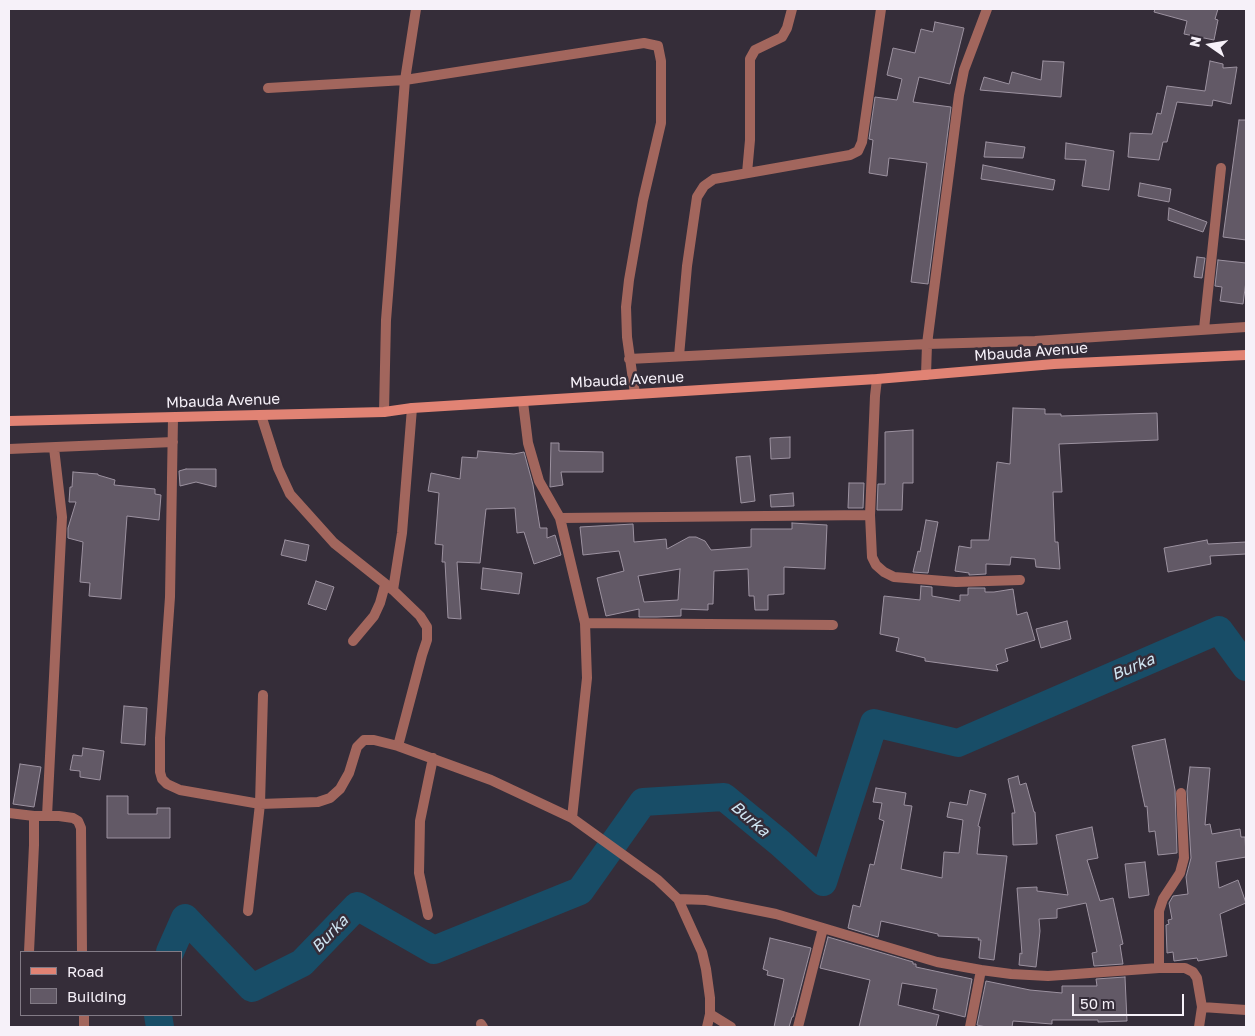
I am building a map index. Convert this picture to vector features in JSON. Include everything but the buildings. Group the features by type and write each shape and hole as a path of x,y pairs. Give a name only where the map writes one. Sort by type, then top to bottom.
{"street":[{"path":"384,412 386,320 405,80 416,9"},
{"path":"747,173 750,140 750,59 755,50 782,37 787,28 792,9"},
{"path":"679,356 687,266 697,197 704,186 714,179 850,156 858,151 862,142 881,9"},
{"path":"926,375 927,344 964,70 987,9"},
{"path":"268,88 405,80 644,43 658,46 661,61 661,122 643,200 626,307 629,359 635,394"},
{"path":"1204,329 1221,168"},
{"path":"629,359 927,344 1035,341 1246,327"},
{"name":"Mbauda Avenue","path":"9,421 384,412 412,408 878,379 1054,364 1246,355"},
{"path":"878,379 875,396 870,515 872,557 876,565 894,577 956,582 1020,580"},
{"path":"523,402 528,443 540,481 560,518 585,623 587,678 572,818"},
{"path":"354,641 374,616 389,587 402,533 412,408"},
{"path":"261,415 278,468 290,494 334,543 389,587 420,616 427,627 427,640 398,746"},
{"path":"173,418 170,597 160,738 160,772 162,779 167,784 180,790 260,804 318,802 330,798 340,789 349,773 357,747 364,740 374,740 398,746 491,780 572,818 658,880 678,899 702,952 709,983 710,1014 707,1027"},
{"path":"9,449 173,442"},
{"path":"47,816 62,517 54,448"},
{"path":"560,518 870,515"},
{"path":"585,623 833,625"},
{"path":"248,911 260,804 263,695"},
{"path":"428,915 418,873 420,821 433,758"},
{"path":"1159,968 1158,911 1163,899 1180,873 1184,858 1180,793"},
{"path":"9,813 73,818 78,821 81,828 82,951"},
{"path":"29,951 34,816"},
{"path":"678,899 706,900 776,914 937,962 981,970 1048,976 1159,968 1185,968 1193,972 1197,978 1202,1007 1199,1027"},
{"path":"798,1027 823,928"},
{"path":"970,1027 981,970"},
{"path":"1202,1007 1246,1010"},
{"path":"710,1014 731,1027"}],"waterway":[{"name":"Burka","path":"170,951 185,918 252,988 302,963 357,906 434,950 580,891 643,802 724,797 780,843 823,882 874,723 958,743 1219,630 1246,667"},
{"path":"158,1016 160,1027"}]}
